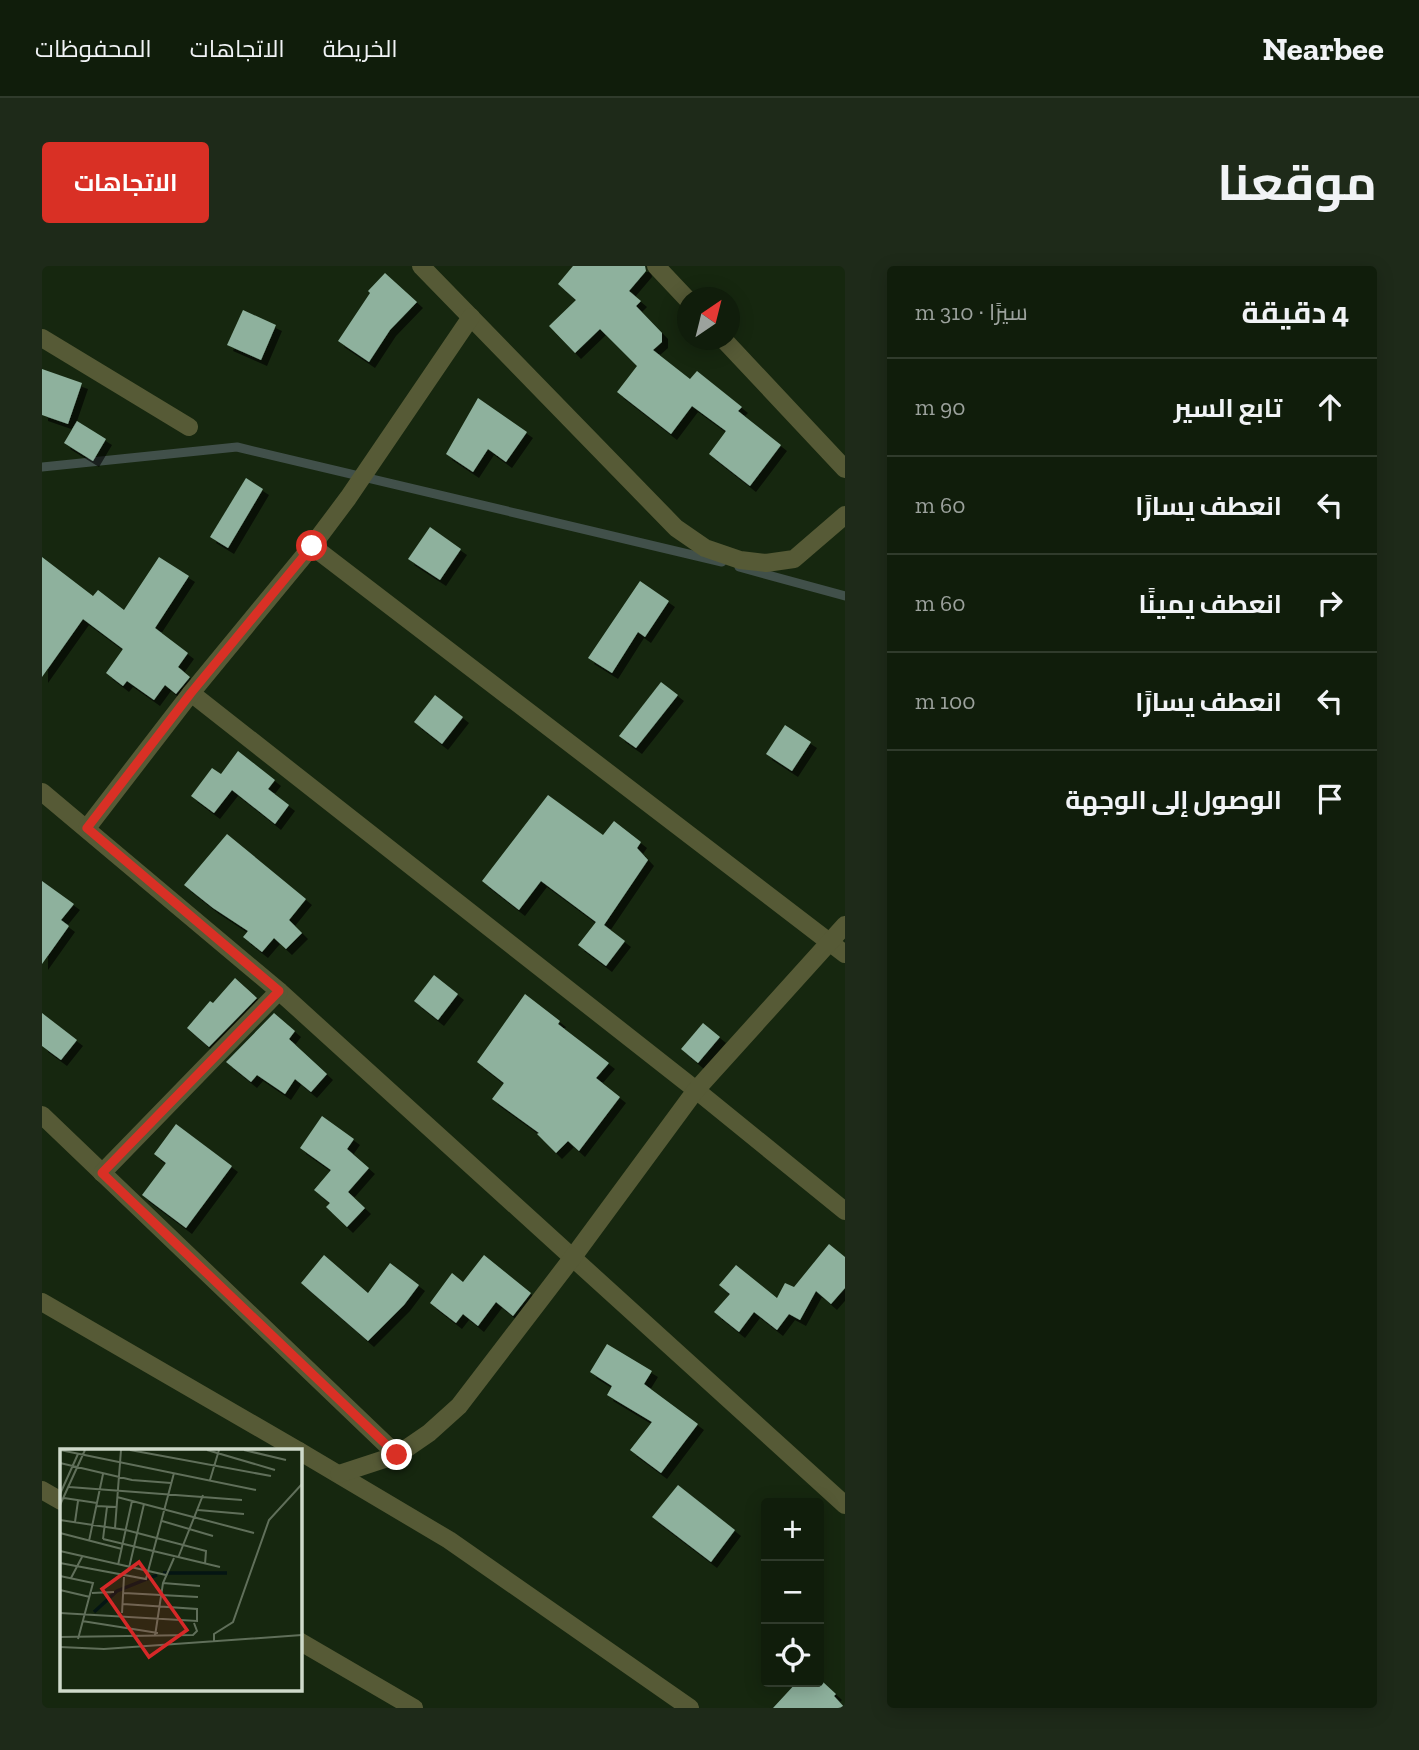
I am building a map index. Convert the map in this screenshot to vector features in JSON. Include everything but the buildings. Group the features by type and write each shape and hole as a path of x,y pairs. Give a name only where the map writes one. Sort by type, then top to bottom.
{"street":[{"path":"421,266 676,528 705,548 740,560 766,563 794,559 845,515"},
{"path":"656,266 677,288"},
{"path":"87,828 191,693 312,546 348,498 471,317"},
{"path":"42,338 189,427"},
{"path":"733,350 845,469"},
{"path":"312,546 845,954"},
{"path":"191,693 696,1090 845,1211"},
{"path":"42,792 279,991 845,1505"},
{"path":"339,1474 397,1455 429,1433 459,1406 696,1090 845,925"},
{"path":"102,1173 279,991"},
{"path":"42,1115 397,1455"},
{"path":"42,1302 296,1449"},
{"path":"301,1452 449,1540 690,1708"},
{"path":"42,1490 60,1500"},
{"path":"301,1642 414,1708"}],"waterway":[{"path":"42,467 237,447 722,562"},
{"path":"739,567 845,596"}],"route":[{"path":"312,546 191,693 87,828 279,991 102,1173 397,1455"}]}
